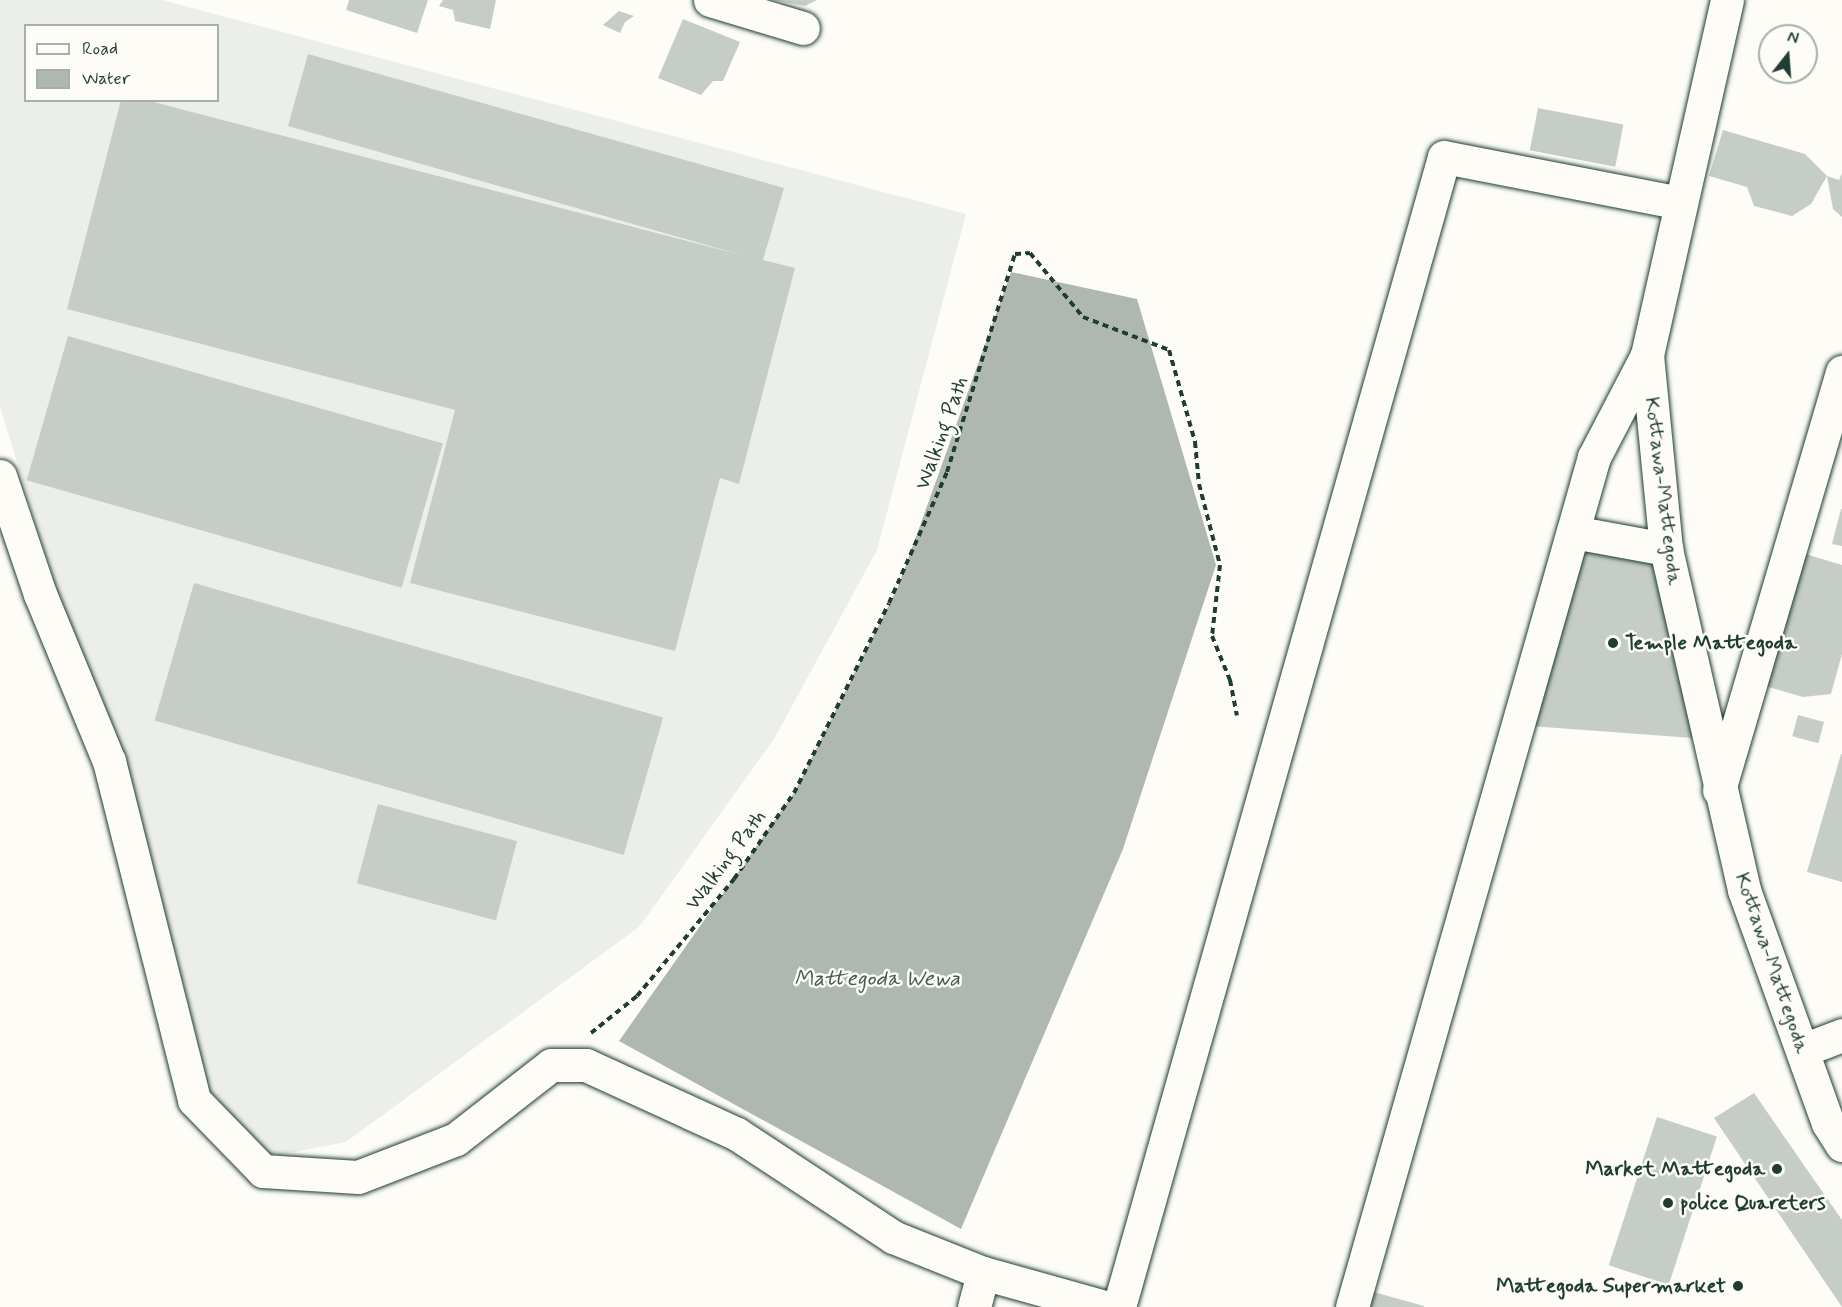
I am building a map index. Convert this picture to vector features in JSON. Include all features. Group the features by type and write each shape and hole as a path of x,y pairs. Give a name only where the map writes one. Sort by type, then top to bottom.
{"street":[{"path":"710,0 803,28"},
{"name":"Kottawa-Mattegoda","path":"1727,0 1647,355 1666,549 1719,790 1744,890 1828,1123 1842,1145"},
{"path":"1119,1307 1444,157 1681,203"},
{"path":"1352,1307 1594,457 1647,355"},
{"path":"1719,790 1842,372"},
{"path":"0,476 40,594 109,761 194,1100 263,1172 358,1178 456,1139 551,1065 586,1065 736,1134 893,1237 983,1273 1105,1307"},
{"path":"1573,532 1666,549"},
{"path":"1803,1050 1842,1035"},
{"path":"974,1307 983,1273"}],"path":[{"name":"Walking Path","path":"551,1065 637,996 734,879 794,793 889,603 947,472 1015,254 1030,254 1083,317 1169,350 1195,442 1200,484 1220,565 1212,636 1230,680 1237,714"}],"shaded area":[{"path":"0,0 162,0 966,214 877,550 774,739 639,927 346,1142 278,1155 220,1140 149,889 0,407"}],"water":[{"name":"Mattegoda Wewa","path":"1011,272 1137,299 1216,565 1123,849 961,1229 619,1041 794,793 898,587"}],"building":[{"path":"349,0 428,0 417,33 346,10"},
{"path":"443,0 496,0 490,29 455,21 453,10 439,6"},
{"path":"773,0 817,0 805,6"},
{"path":"619,11 634,16 625,22 620,33 603,25"},
{"path":"683,19 740,42 723,81 713,81 701,95 658,78"},
{"path":"308,54 784,188 763,260 795,268 739,484 720,478 675,651 410,583 455,410 67,309 120,102 154,102 745,256 288,126"},
{"path":"1538,108 1623,125 1615,167 1530,150"},
{"path":"1723,130 1805,154 1827,176 1811,204 1792,216 1754,206 1747,187 1709,176"},
{"path":"1842,173 1842,217 1833,209 1827,176 1839,180"},
{"path":"68,336 443,443 402,588 27,480"},
{"path":"1842,509 1842,546 1832,544"},
{"name":"Temple Mattegoda","path":"1576,545 1659,559 1693,738 1530,726"},
{"path":"1802,553 1842,565 1842,654 1831,694 1803,697 1765,686"},
{"path":"194,583 663,718 624,855 155,720"},
{"path":"1798,715 1824,722 1818,743 1792,736"},
{"path":"1842,754 1842,882 1807,872"},
{"path":"378,804 517,841 496,920 357,883"},
{"name":"Market Mattegoda","path":"1754,1093 1842,1220 1842,1307 1714,1118"},
{"name":"police Quareters","path":"1657,1117 1717,1136 1669,1285 1609,1265"},
{"path":"1370,1291 1424,1306 1424,1307 1366,1307"}],"place":[{"name":"Temple Mattegoda","path":"1613,643"},
{"name":"Market Mattegoda","path":"1777,1169"},
{"name":"police Quareters","path":"1668,1203"},
{"name":"Mattegoda Supermarket","path":"1738,1286"}]}
